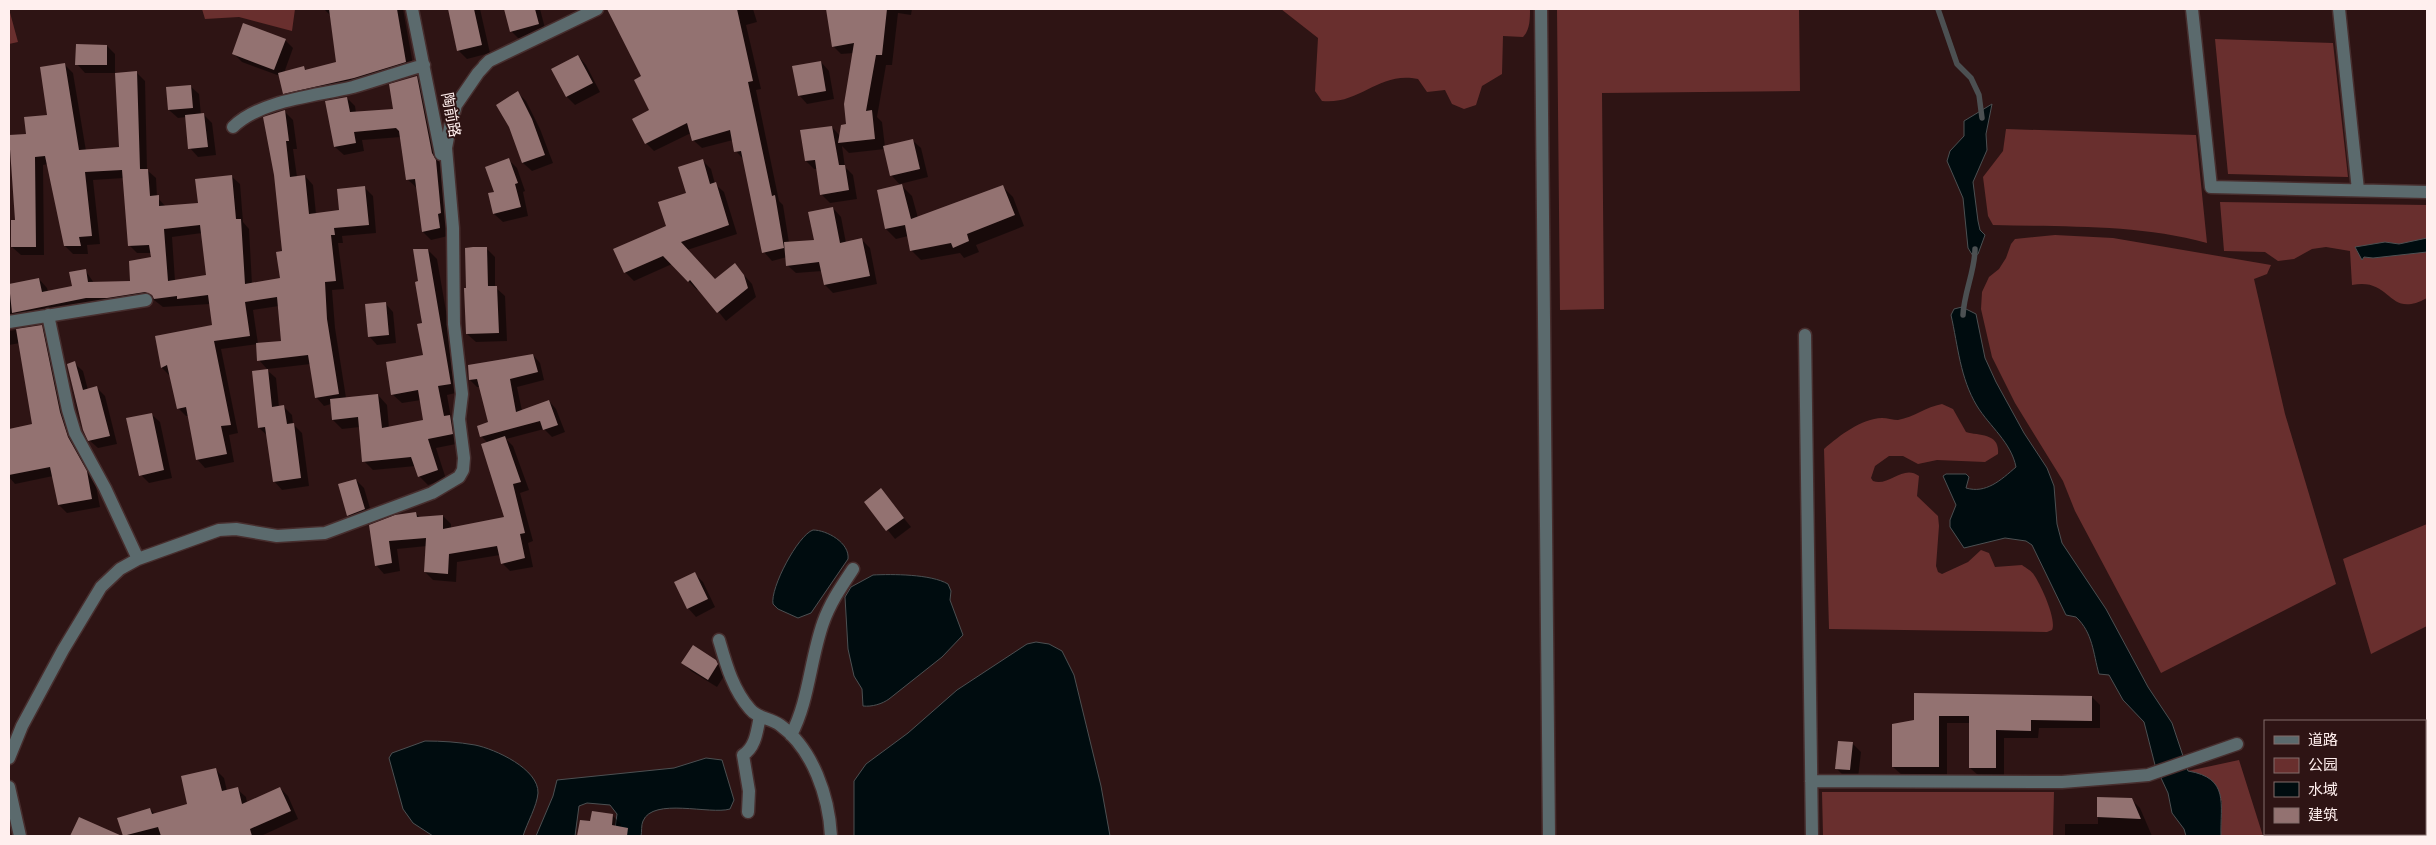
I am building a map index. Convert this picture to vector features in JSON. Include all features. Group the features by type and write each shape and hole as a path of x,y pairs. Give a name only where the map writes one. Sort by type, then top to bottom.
{"street":[{"name":"陶前路","path":"412,9 440,145 453,228"},
{"path":"9,758 22,726 85,613 101,587 120,569 138,559 218,530 236,530 277,536 325,533 432,493 459,476 463,470 464,458 460,419 461,376 454,324 453,228 446,148 453,114 465,91 490,61 597,9"},
{"path":"1541,9 1549,836"},
{"path":"2192,9 2211,187 2427,192"},
{"path":"2339,9 2358,190"},
{"path":"233,127 241,119 261,110 354,86 424,65"},
{"path":"9,322 146,300"},
{"path":"48,315 64,394 75,432 105,488 138,559"},
{"path":"1805,335 1812,836"},
{"path":"791,735 802,711 823,623 836,593 854,569"},
{"path":"719,640 729,673 752,712 779,724 791,735 809,759 824,796 831,836"},
{"path":"748,812 749,791 743,755 751,748 755,740 760,716"},
{"path":"1811,781 2062,782 2140,776 2148,775 2237,744"},
{"path":"9,787 20,836"}],"green space":[{"path":"9,9 18,42 9,44"},
{"path":"202,9 295,9 292,31 239,17 205,19"},
{"path":"1281,9 1530,9 1530,20 1523,37 1503,36 1502,74 1482,86 1476,105 1464,109 1452,104 1445,90 1427,92 1418,79 1404,78 1380,84 1348,98 1336,101 1322,101 1315,91 1318,38"},
{"path":"1557,9 1799,9 1800,91 1602,93 1604,309 1560,310"},
{"path":"2215,39 2333,43 2348,177 2228,174"},
{"path":"2006,129 2196,135 2207,243 2155,232 2128,229 1993,225 1988,216 1983,177 2003,151"},
{"path":"2220,202 2427,205 2427,298 2414,303 2404,304 2375,287 2365,284 2352,285 2350,251 2326,247 2312,249 2294,259 2278,261 2265,252 2224,251"},
{"path":"2055,235 2113,238 2271,265 2267,274 2254,279 2285,414 2336,584 2161,673 2075,511 2063,481 2015,403 1992,357 1981,309 1982,292 1989,277 1999,269 2015,239"},
{"path":"1942,404 1953,409 1966,432 1983,435 1996,442 1998,454 1985,462 1937,460 1918,464 1903,456 1889,456 1875,466 1871,478 1873,481 1879,482 1907,473 1919,476 1917,496 1938,516 1936,566 1938,572 1942,574 1968,562 1981,550 1989,553 1995,567 2022,565 2033,574 2044,594 2052,619 2052,630 2047,632 1829,629 1824,449 1844,433 1866,421 1882,418 1898,420"},
{"path":"2427,524 2427,626 2371,654 2343,559"},
{"path":"2239,760 2263,836 2221,836 2222,801 2188,771"},
{"path":"1822,792 2054,792 2053,836 1823,836"},
{"path":"2320,835 2382,835 2380,836 2317,836"}],"water":[{"path":"1992,104 1986,134 1987,150 1973,182 1980,230 1985,235 1978,254 1973,256 1968,248 1963,198 1947,161 1950,151 1964,136 1964,121"},
{"path":"2427,238 2427,252 2373,258 2364,257 2362,260 2355,247 2385,242 2399,244"},
{"path":"1962,307 1976,314 1985,358 1996,382 2024,433 2047,468 2054,486 2057,524 2062,543 2106,609 2148,687 2172,723 2188,771 2201,774 2217,786 2221,803 2221,836 2186,836 2184,829 2172,813 2168,793 2155,765 2144,722 2123,700 2109,675 2099,674 2092,644 2086,630 2076,617 2066,615 2032,545 2026,541 2005,538 1964,548 1950,527 1950,520 1956,505 1943,476 1946,474 1966,474 1969,477 1966,488 1980,489 1993,485 2016,467 2010,450 1982,414 1967,384 1960,362 1951,315 1954,309"},
{"path":"813,530 825,532 836,538 848,553 848,559 811,613 798,618 778,609 773,604 773,596 780,575 793,551 800,541"},
{"path":"873,575 922,576 948,584 951,591 950,600 963,635 942,657 889,699 877,705 863,706 862,689 854,676 848,649 845,597 851,587"},
{"path":"1036,642 1049,644 1062,651 1074,675 1101,786 1110,836 854,836 854,781 866,764 908,733 957,690 1027,644"},
{"path":"425,741 456,742 483,747 504,756 524,768 536,784 538,793 523,836 433,836 413,823 403,809 389,758 392,753"},
{"path":"706,758 722,760 734,800 730,809 670,808 658,810 649,814 643,821 641,836 614,836 617,814 610,805 587,803 579,806 575,836 536,836 553,796 557,780 674,768"}],"building":[{"path":"329,9 397,9 406,62 354,78 283,94 278,73 304,66 305,70 336,62"},
{"path":"448,9 474,9 482,45 457,51"},
{"path":"504,9 535,9 539,24 510,32"},
{"path":"607,9 737,9 753,81 748,82 772,196 775,195 784,248 762,253 741,151 734,152 730,130 692,141 687,123 645,144 632,119 649,110 634,80 641,76"},
{"path":"826,9 887,9 882,55 876,55 866,111 872,110 875,139 838,143 841,125 846,124 844,104 854,43 832,47"},
{"path":"243,23 286,39 274,70 232,54"},
{"path":"76,44 107,45 107,65 75,65"},
{"path":"578,55 593,83 566,97 551,69"},
{"path":"821,61 826,91 798,96 792,66"},
{"path":"65,63 79,150 119,147 115,73 137,71 140,169 148,169 150,196 159,195 159,206 198,203 195,179 232,175 236,219 241,219 245,284 280,278 276,252 282,251 274,175 263,117 285,110 289,141 286,141 290,177 305,175 309,214 339,210 337,189 365,186 369,225 334,228 335,235 331,235 336,281 325,282 327,319 339,394 315,398 308,355 257,361 256,343 281,341 277,297 245,302 250,336 214,341 231,425 221,426 227,454 196,460 186,407 177,409 167,365 161,368 155,336 212,325 208,295 177,299 177,296 154,299 152,295 145,292 107,298 86,298 12,313 9,284 39,278 42,292 72,286 69,272 86,269 88,282 130,281 129,261 151,257 149,245 128,246 122,170 85,172 92,236 79,237 81,246 64,246 45,156 35,157 36,247 11,247 11,220 15,220 9,135 26,134 24,117 47,115 40,67","holes":["200,225 206,275 168,281 164,229"]},
{"path":"417,76 432,153 436,160 441,213 438,214 440,228 422,232 415,179 406,180 399,131 396,128 354,132 356,143 334,147 325,101 347,97 350,112 393,109 389,84"},
{"path":"191,85 193,108 168,110 166,87"},
{"path":"518,91 532,119 545,155 522,163 509,127 496,105"},
{"path":"204,113 208,147 188,149 185,115"},
{"path":"832,126 839,165 845,165 849,190 820,195 815,160 805,161 800,130"},
{"path":"913,139 920,169 890,176 883,146"},
{"path":"509,158 518,183 515,184 521,207 493,214 488,193 494,192 485,167"},
{"path":"703,159 710,184 716,182 729,225 681,242 715,279 735,263 744,275 748,288 717,313 690,280 688,282 663,256 624,273 613,249 666,226 658,202 686,193 678,167"},
{"path":"902,184 911,219 1003,185 1015,215 967,234 969,241 953,248 951,243 910,251 905,225 885,229 877,190"},
{"path":"833,207 840,243 862,238 870,276 824,285 819,262 786,266 784,242 814,240 808,212"},
{"path":"487,247 488,286 497,286 499,333 466,334 465,248"},
{"path":"413,249 428,249 451,384 438,386 444,416 450,415 453,434 428,439 438,470 418,477 411,457 362,462 358,417 332,420 330,399 378,394 382,428 423,420 418,390 391,395 386,362 423,355 417,324 422,323 415,282 418,281"},
{"path":"386,302 389,335 368,337 365,304"},
{"path":"42,325 60,412 68,437 87,471 92,499 58,505 50,467 9,475 9,429 32,424 16,329"},
{"path":"533,354 538,372 510,379 516,412 549,400 558,425 543,430 540,421 480,437 477,426 488,422 477,379 469,380 468,365"},
{"path":"75,361 83,390 97,386 110,436 88,441 83,430 67,364"},
{"path":"268,369 272,407 284,405 287,424 294,423 301,478 273,482 265,427 258,428 252,371"},
{"path":"152,413 164,470 139,476 126,418"},
{"path":"505,436 521,482 513,484 525,533 520,534 525,558 501,564 497,546 449,554 448,574 424,572 426,538 389,541 392,563 375,566 369,525 395,515 416,512 417,517 443,515 443,529 504,517 481,444"},
{"path":"356,479 365,509 347,516 338,484"},
{"path":"881,488 904,518 886,531 864,502"},
{"path":"695,572 708,599 687,609 674,582"},
{"path":"693,645 716,660 718,664 708,680 681,663"},
{"path":"1914,693 2092,696 2092,721 2031,720 2031,731 1996,730 1996,768 1969,768 1969,716 1939,716 1939,767 1892,767 1892,724 1914,720"},
{"path":"1838,741 1853,742 1850,770 1835,769"},
{"path":"216,768 222,791 238,787 242,804 280,787 291,811 250,829 252,836 161,836 158,827 123,836 117,818 150,808 152,814 187,804 181,776"},
{"path":"2097,797 2132,798 2141,819 2097,817"},
{"path":"592,811 613,814 612,825 628,828 627,836 577,836 580,820 590,821"},
{"path":"79,817 122,836 70,836"}],"waterway":[{"path":"1938,9 1957,64 1971,78 1979,95 1982,118"},
{"path":"1963,315 1975,249"}]}
